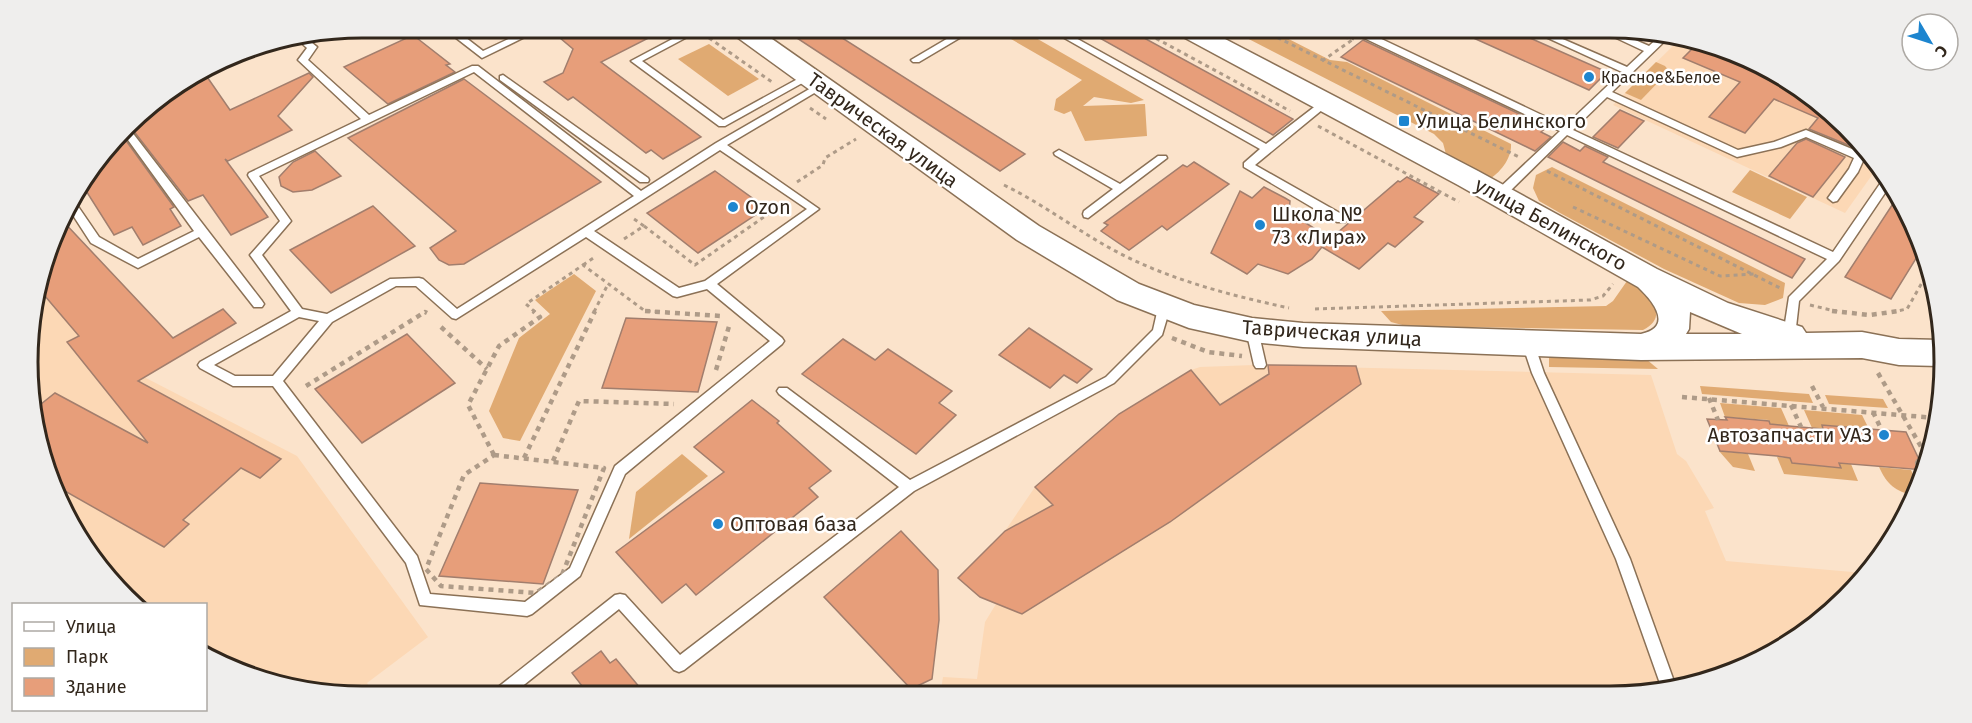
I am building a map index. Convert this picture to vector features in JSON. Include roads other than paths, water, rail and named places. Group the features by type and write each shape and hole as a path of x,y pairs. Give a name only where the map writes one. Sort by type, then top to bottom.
{"street":[{"name":"Таврическая улица","path":"750,37 809,88 1028,233 1128,292 1161,320 1257,351 1303,335 1641,347 1862,345 1899,352 1934,353"},
{"name":"улица Белинского","path":"1199,37 1316,111 1499,195 1647,278 1730,315 1789,336 1862,345 1933,334"},
{"path":"1641,347 1662,342 1673,329 1674,312 1666,295 1647,278"}],"lane":[{"path":"459,37 482,55 520,37"},
{"path":"683,37 636,61 722,124 783,90 809,88"},
{"path":"916,60 956,37"},
{"path":"1067,37 1267,149"},
{"path":"1369,37 1835,258"},
{"path":"1550,37 1627,71"},
{"path":"1621,38 1650,50"},
{"path":"1499,195 1659,41"},
{"path":"306,42 312,47 303,60 367,119"},
{"path":"328,319 298,312 256,255 286,221 254,175 476,68 641,196"},
{"path":"503,78 644,180"},
{"path":"276,381 328,319 394,282 419,282 456,315 809,88"},
{"path":"1605,93 1737,153 1777,145 1806,134 1860,156 1854,170 1833,198"},
{"path":"1316,111 1248,165 1341,219"},
{"path":"130,135 201,232 258,304"},
{"path":"587,232 676,292 709,284 814,209 720,145"},
{"path":"1059,153 1120,189"},
{"path":"1088,214 1162,158"},
{"path":"1789,336 1793,300 1835,258 1883,187"},
{"path":"75,210 95,240 138,264 201,232"},
{"path":"276,381 412,560 425,600 526,609 575,572 620,470 778,341 709,284"},
{"path":"276,381 233,381 204,365 298,312"},
{"path":"511,686 620,600 679,665 909,487 1110,380 1161,320"},
{"path":"1527,343 1538,373 1623,559 1666,681"},
{"path":"783,391 909,487"}],"place":[{"name":"Красное&Белое","path":"1589,77"},
{"name":"Улица Белинского","path":"1404,121"},
{"name":"Ozon","path":"733,207"},
{"name":"Школа № 73 «Лира»","path":"1260,225"},
{"name":"Автозапчасти УАЗ","path":"1884,435"},
{"name":"Оптовая база","path":"718,524"}]}
